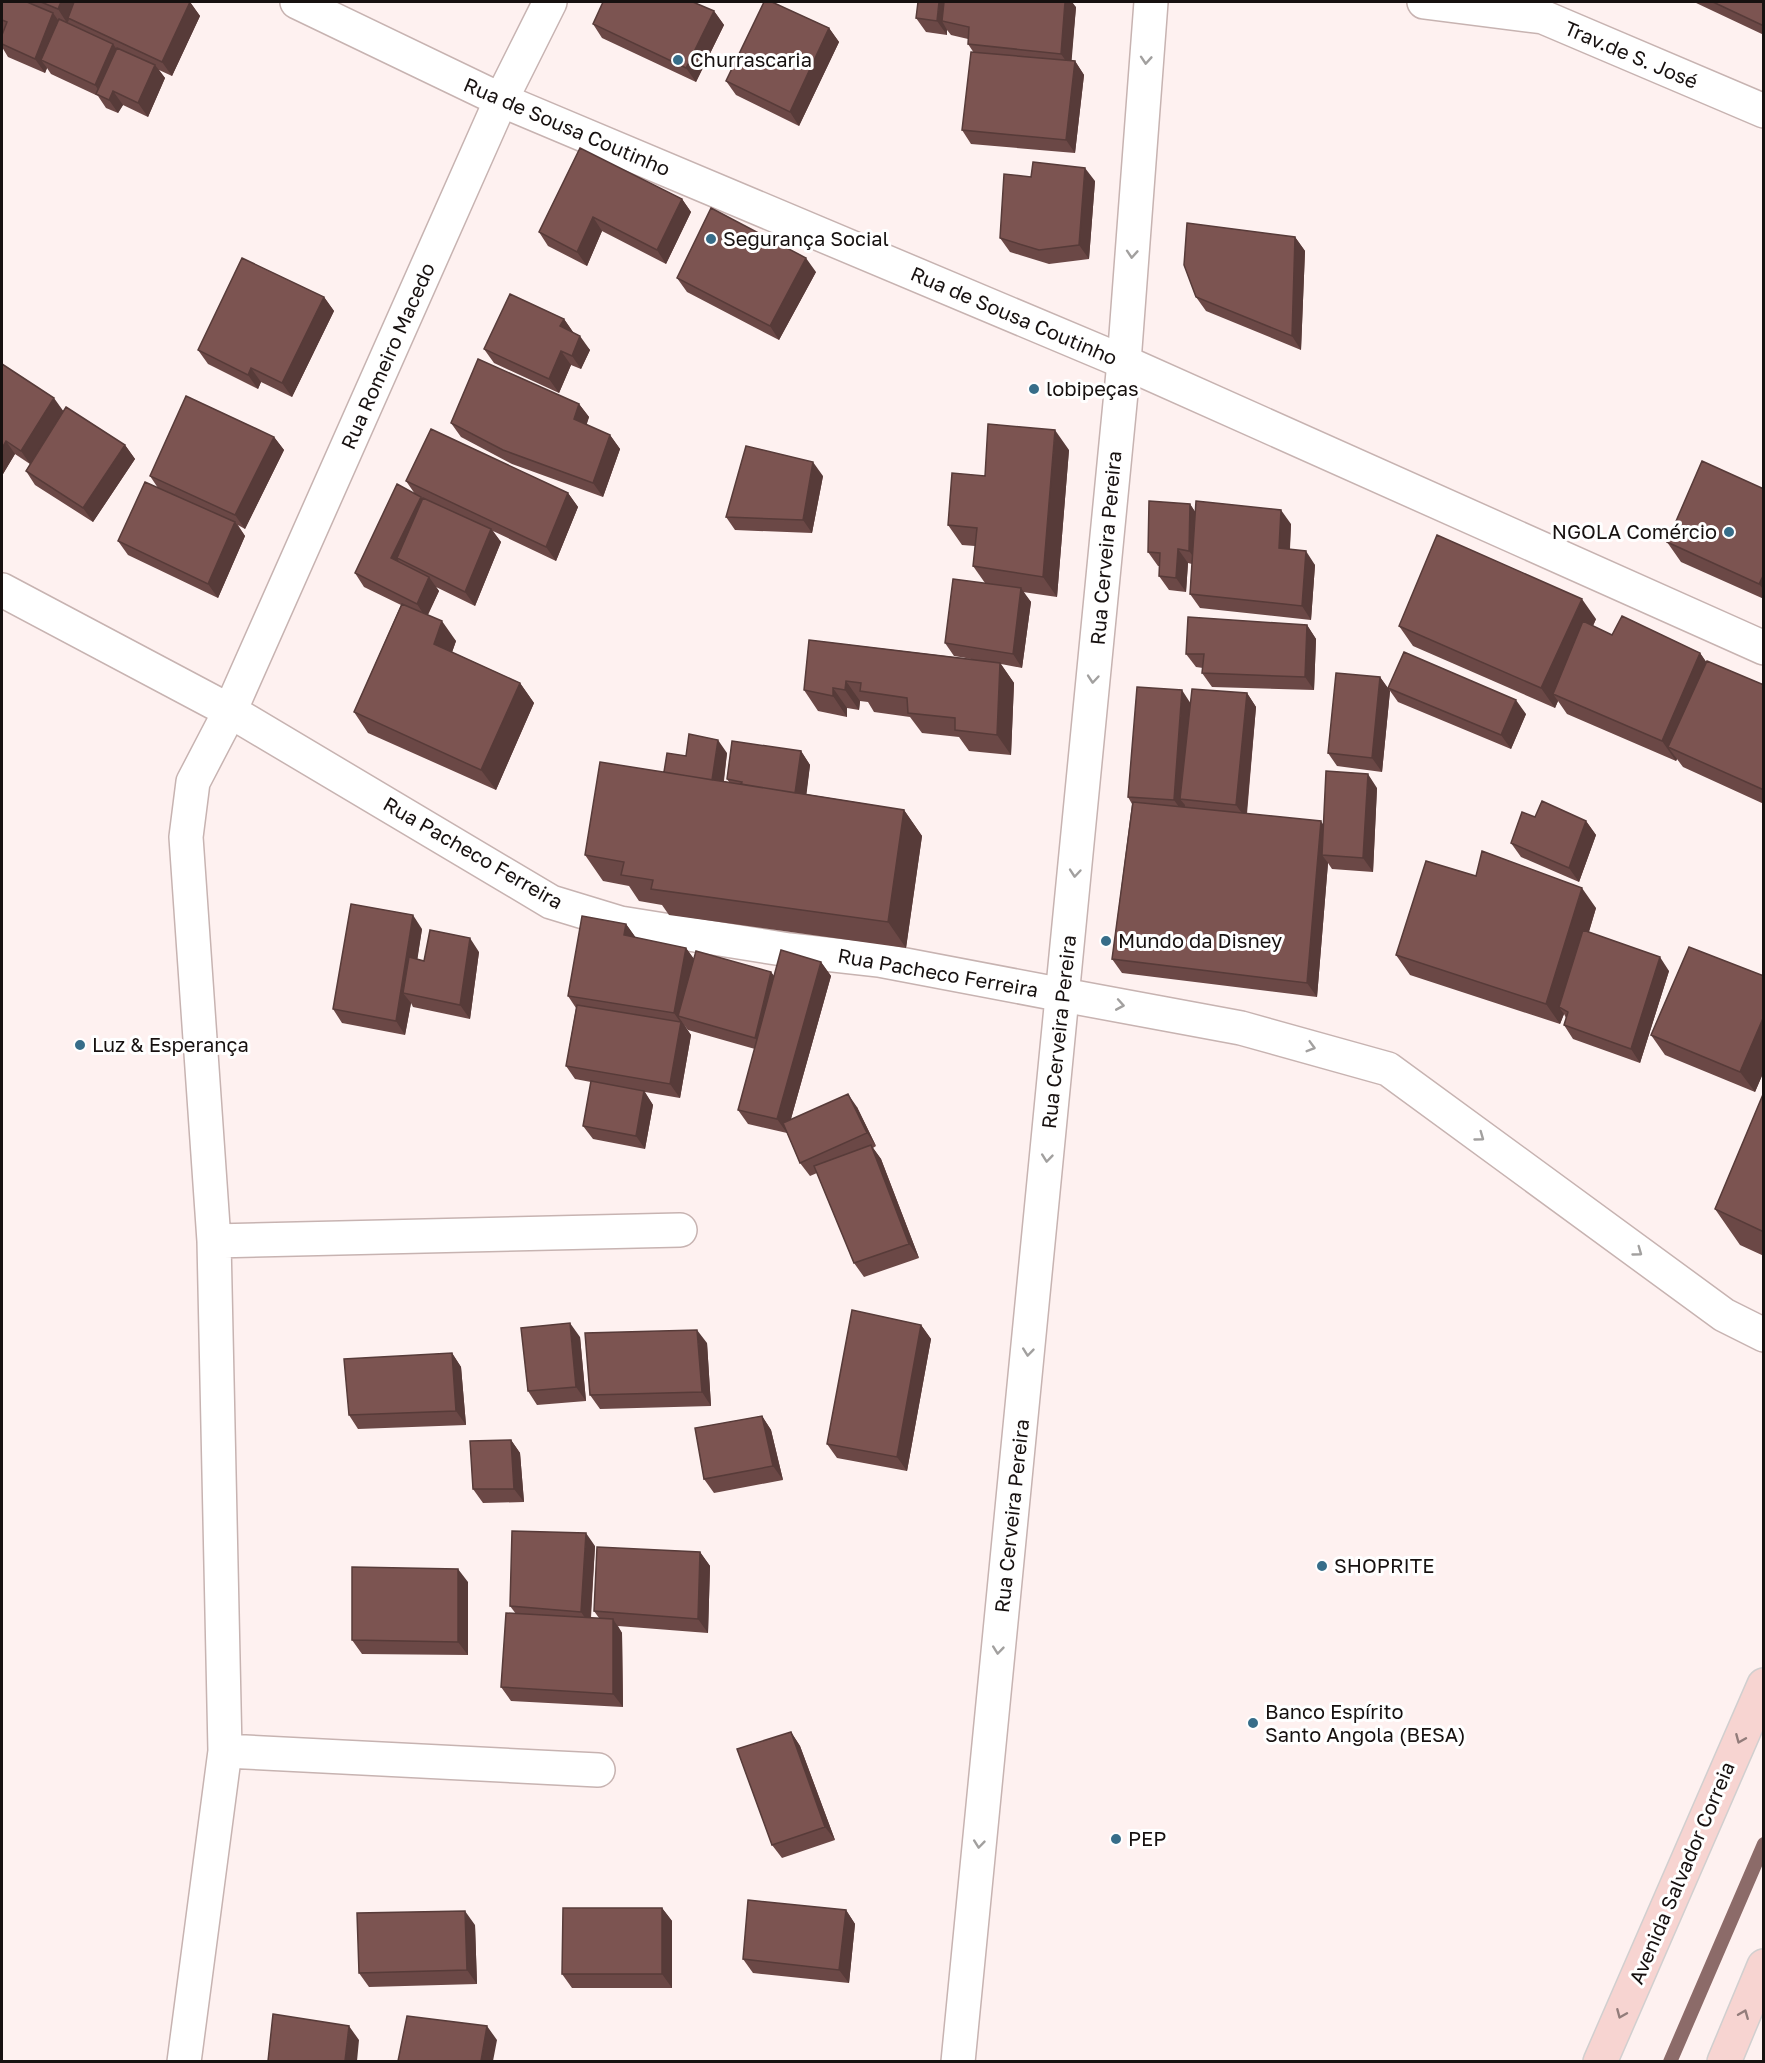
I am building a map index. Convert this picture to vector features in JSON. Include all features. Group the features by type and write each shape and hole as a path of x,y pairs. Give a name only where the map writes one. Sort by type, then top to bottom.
{"main road":[{"name":"Avenida Salvador Correia","path":"1600,2061 1764,1685"},
{"path":"1724,2061 1764,1966"}],"street":[{"name":"Rua de Sousa Coutinho","path":"297,2 501,100 1124,362 1764,648"},
{"name":"Rua Romeiro Macedo","path":"184,2061 225,1751 214,1241 186,837 193,782 230,711 501,100 550,2"},
{"name":"Rua Cerveira Pereira","path":"958,2061 1124,362 1151,2"},
{"name":"Trav.de S. José","path":"1424,2 1543,17 1764,111"},
{"name":"Rua Pacheco Ferreira","path":"2,590 230,711 551,902 620,923 789,950 879,960 1241,1028 1388,1069 1724,1316 1764,1335"},
{"path":"214,1241 680,1230"},
{"path":"225,1751 598,1770"}],"building":[{"path":"2,2 27,2 53,13 35,59 2,44 2,35 7,22 2,20"},
{"path":"41,2 61,2 58,9"},
{"path":"74,2 190,2 162,62 68,18"},
{"name":"Churrascaria","path":"603,2 693,2 714,11 686,68 593,24"},
{"path":"764,2 772,2 829,28 790,112 726,81"},
{"path":"918,2 939,2 937,21 916,18"},
{"path":"944,2 1065,2 1061,54 968,44 969,27 942,21"},
{"path":"1713,2 1764,2 1764,26"},
{"path":"59,19 113,44 95,85 41,60"},
{"path":"117,48 155,65 138,103 113,91 109,100 96,94"},
{"path":"971,52 1075,61 1066,140 962,130"},
{"path":"580,148 682,199 657,250 593,217 577,252 539,232"},
{"path":"1033,162 1085,168 1079,245 1039,250 1000,238 1004,174 1031,177"},
{"path":"711,208 806,258 770,326 677,278"},
{"path":"1187,223 1295,237 1292,336 1196,297 1184,265"},
{"path":"242,258 324,297 282,383 251,368 248,375 198,350"},
{"path":"510,294 564,319 560,326 580,336 572,356 561,351 549,379 484,349"},
{"path":"478,359 579,404 574,419 610,435 593,483 503,450 451,423"},
{"path":"2,364 54,398 21,451 6,441 2,448"},
{"path":"186,396 274,437 235,515 150,476"},
{"path":"66,407 125,445 83,508 26,471"},
{"path":"988,424 1055,430 1043,577 973,566 977,528 948,525 952,473 985,476"},
{"path":"431,429 568,493 546,547 406,481"},
{"path":"746,446 813,462 803,520 726,517"},
{"name":"NGOLA Comércio","path":"1702,461 1764,489 1764,574 1759,584 1667,542"},
{"path":"145,482 235,522 208,584 118,541"},
{"path":"397,484 421,497 391,558 429,577 417,604 355,573"},
{"path":"423,498 491,529 465,592 397,558"},
{"path":"1149,501 1190,504 1189,551 1178,549 1176,578 1159,576 1160,553 1148,552"},
{"path":"1196,501 1281,510 1279,548 1306,551 1302,606 1190,594"},
{"path":"1437,535 1582,599 1541,688 1399,626"},
{"path":"953,579 1021,588 1013,654 945,643"},
{"path":"402,604 442,621 434,644 520,683 481,770 354,712"},
{"path":"1622,616 1700,653 1662,741 1553,694 1583,621 1612,635"},
{"path":"1188,617 1307,625 1305,677 1202,673 1204,654 1186,654"},
{"path":"809,640 1000,663 997,735 955,730 955,718 908,713 907,698 860,691 861,683 846,681 845,690 833,688 833,696 804,690"},
{"path":"1404,652 1516,700 1501,735 1388,688"},
{"path":"1707,661 1764,685 1764,790 1668,747"},
{"path":"1336,673 1380,677 1372,758 1328,753"},
{"path":"1137,687 1182,690 1174,800 1128,797"},
{"path":"1192,689 1247,693 1236,805 1180,799"},
{"path":"689,734 718,740 712,780 664,772 667,753 686,756"},
{"path":"732,741 801,751 795,793 741,784 742,782 727,779"},
{"path":"600,762 904,810 888,922 651,889 653,880 621,875 624,862 585,855"},
{"path":"1326,771 1368,774 1363,858 1322,855"},
{"path":"1542,801 1586,821 1569,868 1511,843 1522,812 1535,817"},
{"path":"1133,802 1321,821 1307,983 1112,959"},
{"path":"1482,851 1582,888 1546,1004 1396,955 1426,861 1476,876"},
{"path":"351,904 413,915 396,1021 333,1009"},
{"path":"582,916 626,924 624,935 686,948 674,1013 568,996"},
{"path":"430,930 470,938 460,1005 403,993 409,957 424,961"},
{"path":"1583,930 1660,957 1631,1049 1564,1025 1568,1012 1559,1007"},
{"path":"1689,947 1764,976 1764,1016 1740,1072 1651,1035"},
{"path":"781,950 821,962 777,1119 738,1110"},
{"path":"696,951 771,972 755,1038 678,1016"},
{"path":"577,1005 681,1022 670,1084 566,1066"},
{"path":"591,1081 644,1091 636,1136 583,1126"},
{"path":"1764,1092 1764,1232 1715,1209"},
{"path":"848,1094 867,1133 800,1163 783,1123"},
{"path":"871,1145 909,1244 854,1263 814,1166"},
{"path":"852,1310 921,1325 897,1457 827,1444"},
{"path":"570,1323 576,1387 528,1391 521,1328"},
{"path":"697,1330 702,1392 590,1395 585,1333"},
{"path":"452,1353 456,1411 349,1415 344,1359"},
{"path":"762,1416 773,1466 704,1479 695,1428"},
{"path":"511,1440 514,1489 473,1489 470,1441"},
{"path":"512,1531 586,1533 581,1612 510,1606"},
{"path":"597,1547 700,1552 698,1619 594,1611"},
{"path":"352,1567 458,1569 458,1642 352,1640"},
{"path":"506,1613 613,1619 613,1694 501,1687"},
{"path":"791,1732 825,1827 772,1845 737,1749"},
{"path":"748,1900 846,1910 839,1970 743,1959"},
{"path":"563,1908 662,1908 662,1974 562,1974"},
{"path":"465,1911 467,1970 359,1973 357,1913"},
{"path":"273,2014 349,2026 345,2061 268,2061"},
{"path":"407,2016 487,2026 481,2061 398,2061"}],"waterway":[{"path":"1670,2062 1764,1844"}],"place":[{"name":"Churrascaria","path":"678,60"},
{"name":"Segurança Social","path":"711,239"},
{"name":"lobipeças","path":"1034,389"},
{"name":"NGOLA Comércio","path":"1729,532"},
{"name":"Mundo da Disney","path":"1106,941"},
{"name":"Luz & Esperança","path":"80,1045"},
{"name":"SHOPRITE","path":"1322,1566"},
{"name":"Banco Espírito Santo Angola (BESA)","path":"1253,1723"},
{"name":"PEP","path":"1116,1839"}]}
